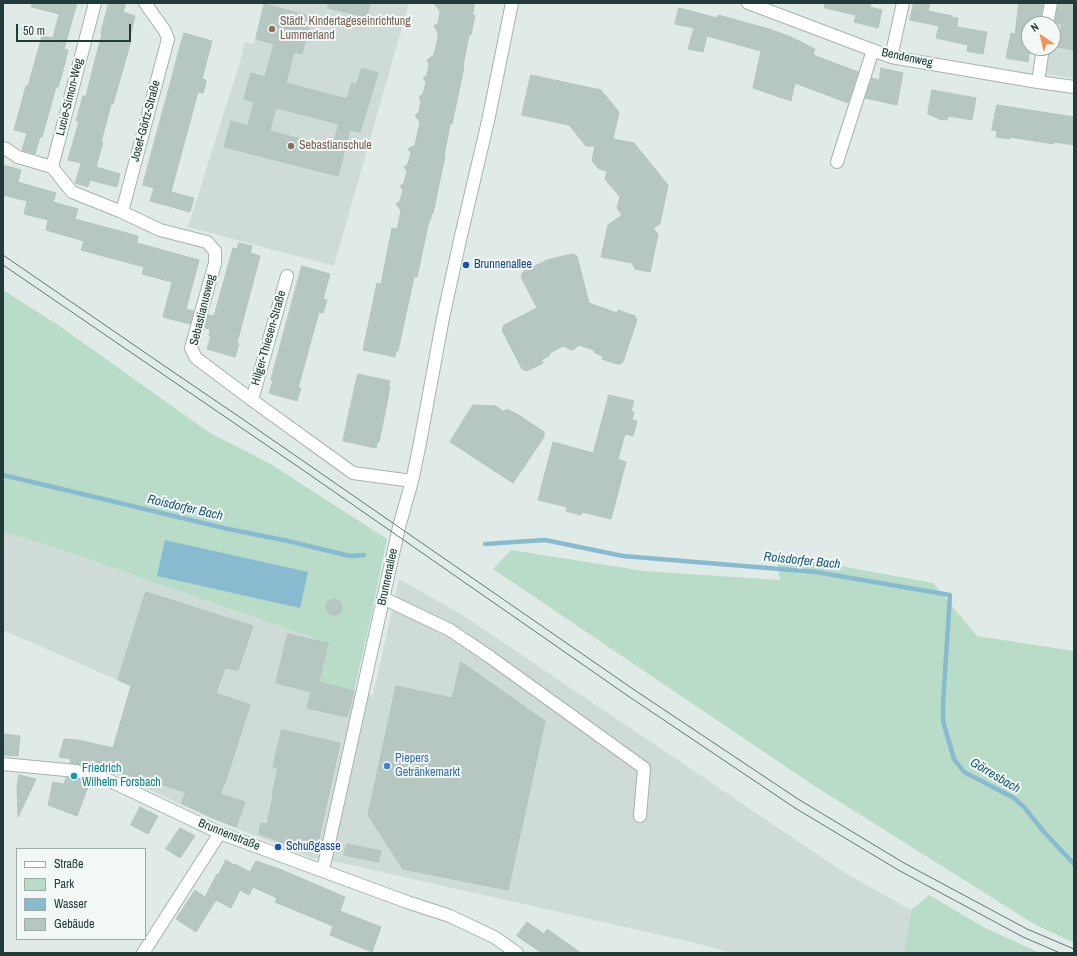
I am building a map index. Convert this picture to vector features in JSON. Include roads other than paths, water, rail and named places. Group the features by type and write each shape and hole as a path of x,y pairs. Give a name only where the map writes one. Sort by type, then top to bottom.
{"street":[{"name":"Lucie-Simon-Weg","path":"52,168 95,3"},
{"name":"Josef-Görtz-Straße","path":"122,212 168,39 165,31 145,3"},
{"name":"Brunnenallee","path":"323,870 399,527 412,481 443,318 488,121 512,3"},
{"name":"Bendenweg","path":"748,3 891,57 1074,87"},
{"path":"891,57 903,3"},
{"path":"1049,16 1051,3"},
{"path":"837,162 873,50"},
{"path":"1038,82 1042,56"},
{"path":"3,148 18,157 52,168"},
{"name":"Sebastianusweg","path":"52,168 72,192 122,212 160,230 207,242 215,251 215,264 191,348 196,358 353,473 412,481"},
{"name":"Hilger-Thiesen-Straße","path":"252,400 286,276"},
{"path":"384,598 450,630 644,768 640,816"},
{"name":"Brunnenstraße","path":"3,764 76,771 106,778 220,833 407,902 450,916 494,937 517,953"},
{"path":"143,953 220,833"}],"water":[{"path":"165,540 308,572 300,608 157,576"}],"waterway":[{"name":"Roisdorfer Bach","path":"3,475 228,529 288,541 350,556 364,555"},
{"name":"Roisdorfer Bach","path":"485,544 545,540 623,556 816,572 950,595 943,721 954,759 964,772 1014,798 1024,807 1044,832 1074,864"}],"tram line":[{"path":"3,255 633,689 798,799 904,863 1027,929 1074,949"},
{"path":"3,265 300,468 628,696 795,808 900,871 1023,937 1060,953"}],"place":[{"name":"Städt. Kindertageseinrichtung Lummerland","path":"272,29"},
{"name":"Sebastianschule","path":"291,146"},
{"name":"Brunnenallee","path":"466,265"},
{"name":"Piepers Getränkemarkt","path":"387,766"},
{"name":"Friedrich Wilhelm Forsbach","path":"74,776"},
{"name":"Schußgasse","path":"278,847"}],"water label":[{"name":"Görresbach","path":"995,776"}]}
